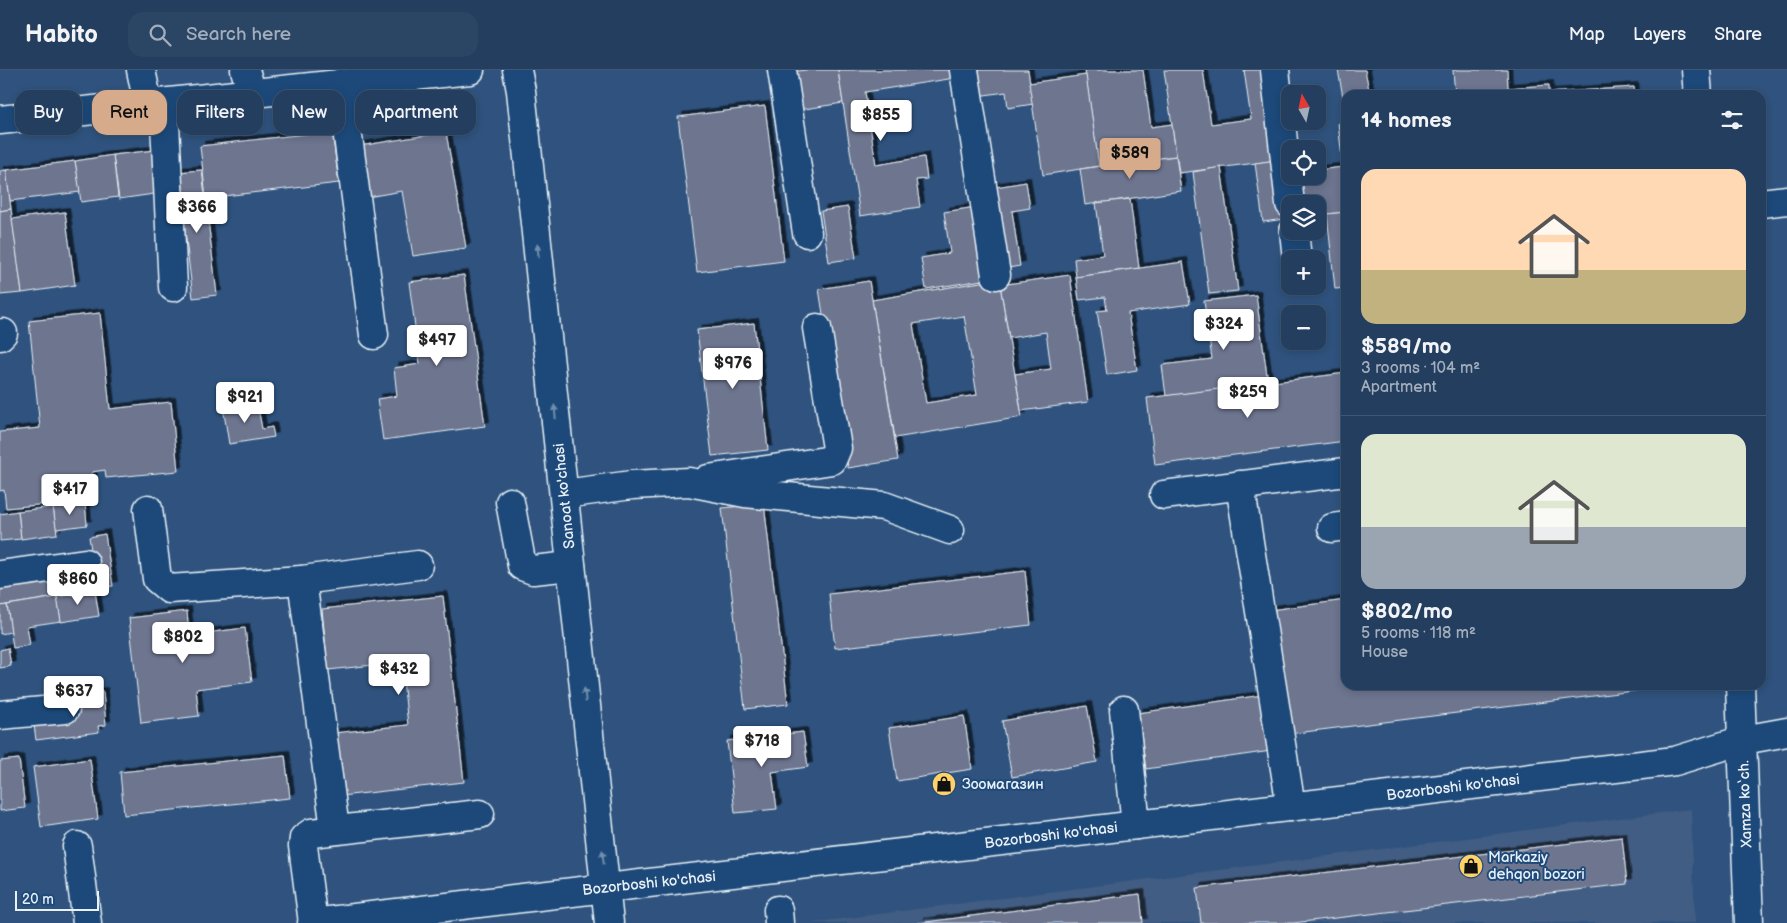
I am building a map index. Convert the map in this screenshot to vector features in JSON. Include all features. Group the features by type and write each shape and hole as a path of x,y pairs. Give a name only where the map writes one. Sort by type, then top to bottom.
{"street":[{"path":"141,70 150,90"},
{"path":"167,101 249,81 341,83 470,70"},
{"name":"Sanoat ko'chasi","path":"517,70 522,101 609,923"},
{"path":"782,70 806,233"},
{"path":"964,70 996,274"},
{"path":"1275,70 1289,195"},
{"path":"1696,70 1698,90"},
{"path":"341,83 374,335"},
{"path":"0,120 92,111"},
{"path":"159,135 173,287"},
{"path":"564,494 632,485 689,482 832,460 836,448 817,328"},
{"path":"1164,495 1341,473"},
{"path":"689,482 745,493 884,506 950,530"},
{"path":"1240,485 1291,807"},
{"path":"510,502 522,566 533,570 571,566"},
{"path":"148,508 157,578 169,589 302,580 418,565"},
{"path":"0,575 85,563"},
{"path":"302,580 335,829"},
{"name":"Xamza ko‘ch.","path":"1740,690 1749,923"},
{"path":"0,716 65,709"},
{"path":"1124,710 1136,825"},
{"name":"Bozorboshi ko'chasi","path":"312,923 1675,761 1743,740 1787,732"},
{"path":"312,923 304,838 311,832 480,814"},
{"path":"77,846 88,923"}],"shaded area":[{"name":"Markaziy dehqon bozori","path":"1691,809 1695,923 809,923"}],"building":[{"path":"838,70 843,103 798,110 792,72"},
{"path":"838,70 954,70 955,78 865,92 876,165 924,157 927,179 916,180 920,207 860,216"},
{"path":"974,70 1028,70 1033,104 1008,108 1006,92 977,96"},
{"path":"1085,70 1143,70 1151,127 1172,124 1176,156 1099,166"},
{"path":"1164,70 1203,70 1211,124 1251,119 1244,70 1267,70 1279,160 1179,173"},
{"path":"1338,70 1365,70 1369,90 1342,90"},
{"path":"1453,70 1507,70 1508,88 1549,85 1549,90 1455,90"},
{"path":"1086,75 1099,166 1043,175 1029,83"},
{"path":"1634,87 1634,90 1592,90"},
{"path":"765,106 784,261 697,272 678,117"},
{"path":"1338,123 1341,123 1341,149"},
{"path":"297,135 333,135 339,183 206,198 200,146"},
{"path":"427,135 447,135 466,248 413,256 402,191 362,198 353,147"},
{"path":"155,150 161,193 119,199 113,155"},
{"path":"113,155 118,197 81,202 75,161"},
{"path":"1176,156 1181,191 1085,205 1080,169"},
{"path":"1276,160 1281,195 1281,220 1263,222 1255,163"},
{"path":"75,161 80,192 10,201 6,170"},
{"path":"1221,167 1238,291 1209,294 1193,172"},
{"path":"1341,167 1341,213 1326,214 1326,195 1299,195 1298,185 1326,185 1326,169"},
{"path":"6,170 11,209 0,211 0,171"},
{"path":"202,170 217,295 193,298 178,172"},
{"path":"1026,182 1030,208 1012,211 1020,266 1002,269 990,188"},
{"path":"1130,199 1139,268 1076,277 1074,259 1103,255 1096,203"},
{"path":"848,207 856,258 829,262 821,211"},
{"path":"976,207 988,279 926,289 921,258 950,253 944,212"},
{"path":"11,209 22,293 0,295 0,211"},
{"path":"65,212 75,285 22,293 12,219"},
{"path":"1341,213 1341,288 1335,289 1327,214"},
{"path":"1183,262 1190,304 1128,313 1137,370 1107,375 1097,311 1107,310 1105,297 1079,300 1076,277"},
{"path":"464,275 485,426 383,440 377,399 397,396 394,368 420,364 409,282"},
{"path":"1070,275 1088,402 1021,411 1015,374 1051,369 1046,332 1009,338 1000,285"},
{"path":"999,279 1022,417 895,438 872,300","holes":["964,316 977,395 926,403 913,324"]},
{"path":"869,281 898,460 848,468 819,289"},
{"path":"1256,295 1268,383 1166,396 1162,365 1212,359 1204,301"},
{"path":"100,313 110,409 171,402 178,471 106,478 105,470 92,472 93,479 56,483 58,503 6,508 4,490 0,491 0,432 40,428 29,321"},
{"path":"754,323 768,450 712,456 697,330"},
{"path":"1341,374 1341,442 1155,465 1147,398"},
{"path":"257,402 262,429 272,427 274,437 229,444 223,407"},
{"path":"85,502 87,525 56,529 53,507"},
{"path":"764,504 788,704 745,709 722,508"},
{"path":"53,507 57,534 21,539 18,511"},
{"path":"18,511 21,539 0,541 0,514"},
{"path":"105,534 113,586 97,588 89,537"},
{"path":"94,566 98,591 63,596 59,571"},
{"path":"59,571 63,596 0,606 0,581"},
{"path":"1025,571 1031,625 835,648 829,594"},
{"path":"95,591 99,616 61,622 57,597"},
{"path":"443,596 464,782 341,796 334,733 408,725 401,662 328,670 322,609"},
{"path":"57,597 61,621 27,626 30,645 13,648 7,605"},
{"path":"1341,601 1341,690 1642,690 1288,734 1270,610"},
{"path":"7,605 11,632 0,634 0,606"},
{"path":"187,611 189,635 245,628 252,682 196,689 199,716 141,723 129,618"},
{"path":"8,648 11,666 0,668 0,650"},
{"path":"103,692 106,725 98,726 99,732 36,740 33,717 72,712 70,696"},
{"path":"1263,695 1271,751 1146,769 1138,713"},
{"path":"1087,706 1097,762 1012,777 1002,721"},
{"path":"964,716 972,769 897,781 889,728"},
{"path":"803,732 808,767 772,772 777,809 735,813 727,741"},
{"path":"285,755 290,798 124,815 120,772"},
{"path":"19,759 25,808 0,811 0,761"},
{"path":"90,759 98,819 41,827 33,767"},
{"path":"1622,837 1627,884 1293,923 1201,923 1197,888"},
{"path":"1140,894 1143,923 918,923"}],"place":[{"name":"Зоомагазин","path":"944,784"},
{"name":"Markaziy dehqon bozori","path":"1471,866"}]}
